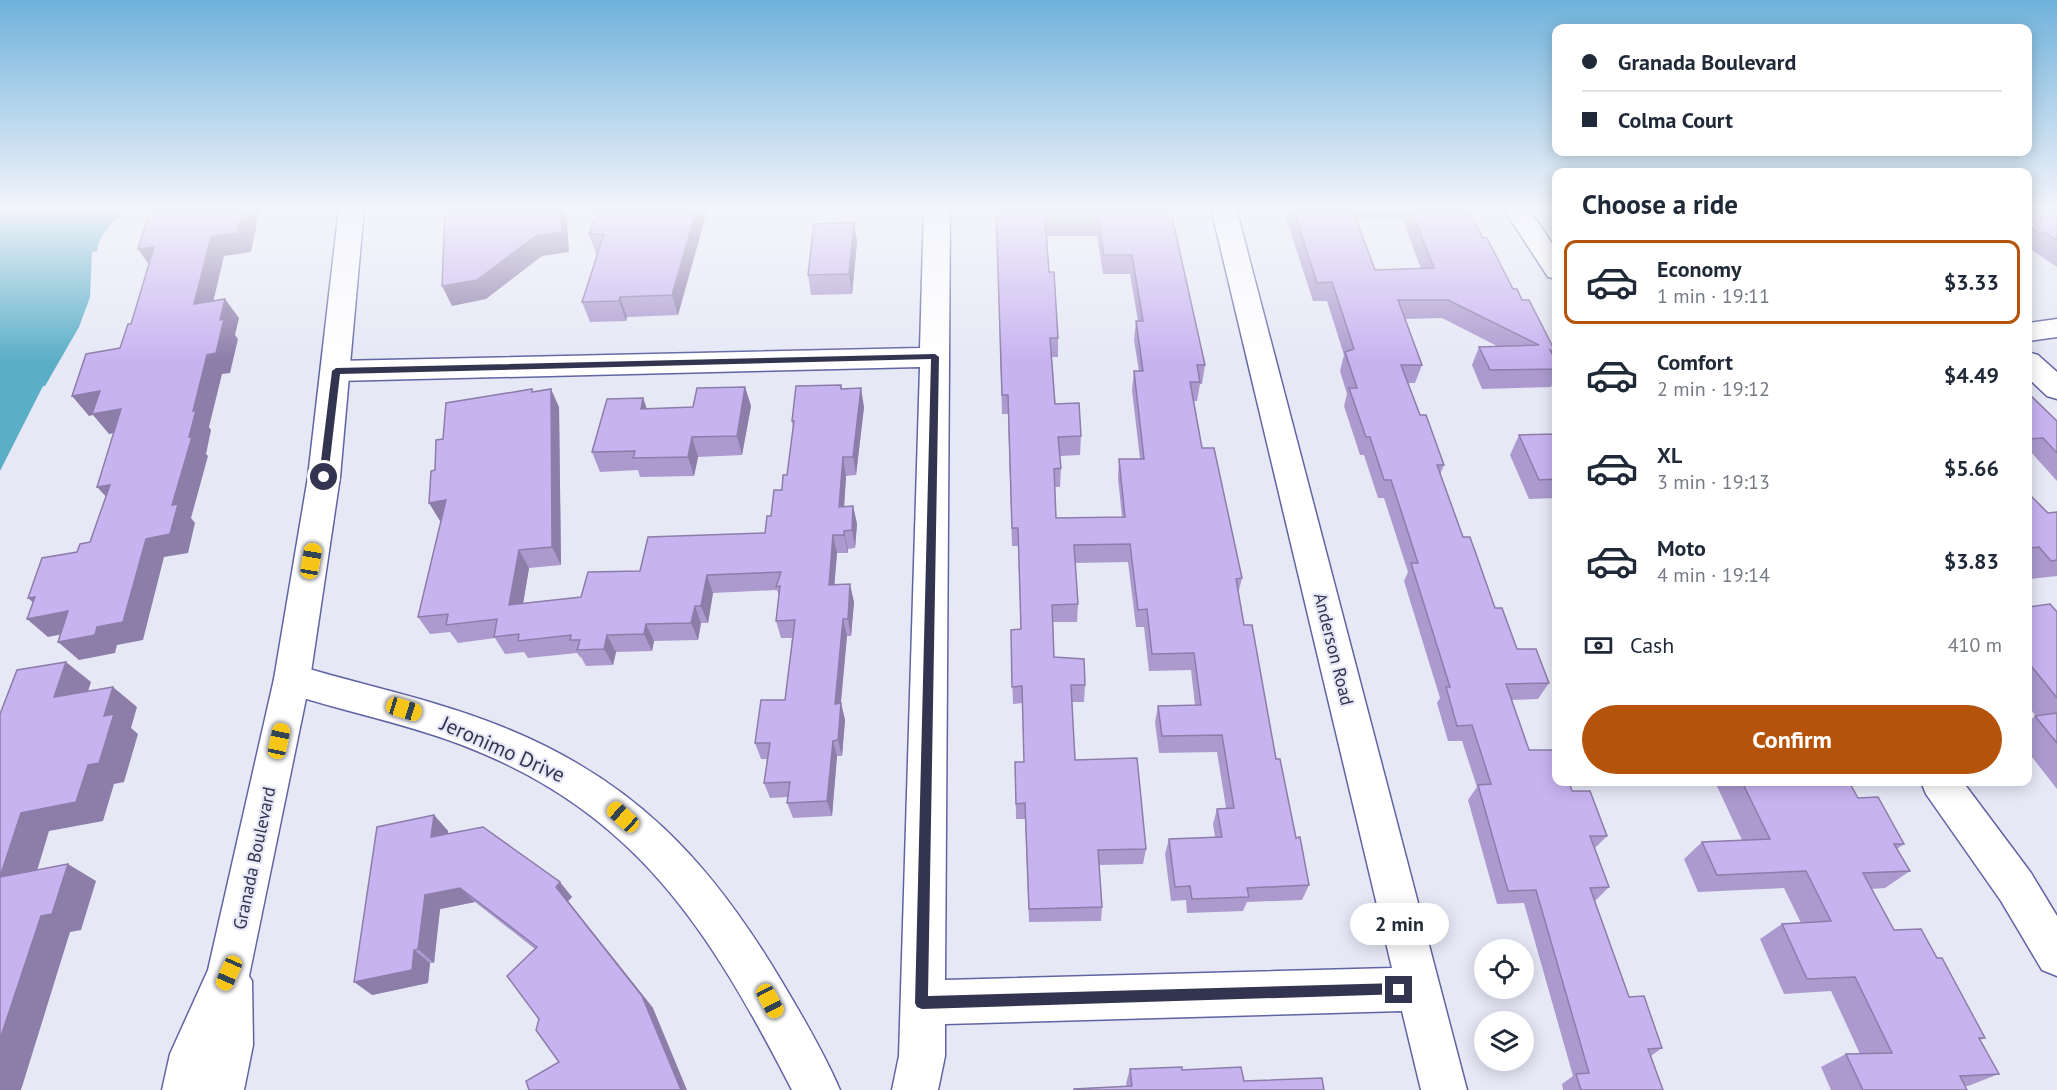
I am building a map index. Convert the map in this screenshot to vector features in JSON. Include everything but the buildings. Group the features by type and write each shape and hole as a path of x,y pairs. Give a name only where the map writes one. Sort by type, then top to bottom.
{"street":[{"name":"Granada Boulevard","path":"185,1090 193,1054 229,973 292,679 315,540 347,259"},
{"path":"915,1090 921,1056 936,259"},
{"name":"Anderson Road","path":"1236,259 1444,1090"},
{"path":"2032,331 2057,328"},
{"path":"336,371 935,357"},
{"path":"2032,366 2057,389"},
{"name":"Jeronimo Drive","path":"292,679 338,694 404,709 473,732 536,760 573,780 608,804 653,844 684,878 728,936 770,1001 817,1090"},
{"path":"1943,786 2016,887 2057,955"},
{"name":"Granada Boulevard","path":"221,1090 231,1044 229,973"},
{"path":"922,1003 1420,989"}],"water":[{"path":"0,259 92,259 90,297 79,327 43,386 0,471"}],"route":[{"path":"324,477 336,371 935,357 922,1003 1399,990"}]}
